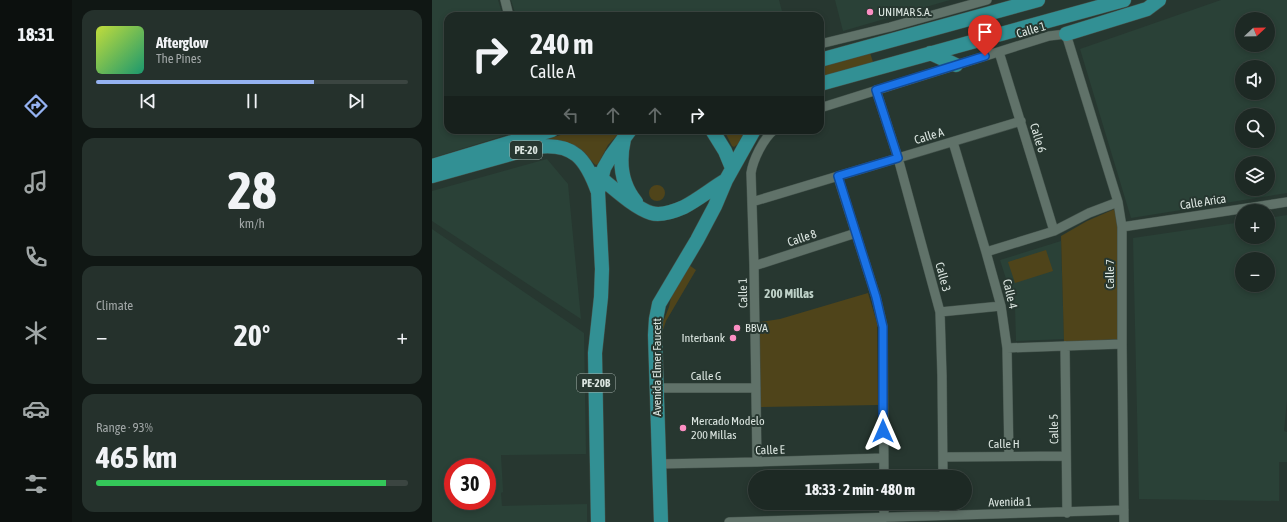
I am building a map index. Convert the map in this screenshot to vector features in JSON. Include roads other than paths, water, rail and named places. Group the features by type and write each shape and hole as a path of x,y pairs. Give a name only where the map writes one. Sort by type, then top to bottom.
{"highway":[{"path":"824,59 1038,0"},
{"path":"824,83 1124,0"},
{"path":"1066,34 1147,9 1159,0"},
{"path":"930,53 956,65"},
{"name":"PE-20","path":"432,166 535,134"},
{"path":"628,134 622,156 623,176 631,194 643,210"},
{"path":"598,192 604,168 611,156 628,134"},
{"path":"587,167 602,178 608,185 643,210 653,214 663,214 683,208 729,174 726,151 715,134"},
{"name":"Avenida Elmer Faucett","path":"661,522 655,335 659,304 697,240 715,206 729,174 752,134"},
{"name":"PE-20","path":"432,176 536,147 550,145 562,146 571,150 587,167 598,192"},
{"name":"PE-20B","path":"598,192 598,219 602,269 601,297 595,353 598,522"}],"street":[{"path":"505,0 508,12"},
{"path":"824,43 890,27 987,0"},
{"name":"Calle 1","path":"824,107 1049,36 1066,34"},
{"name":"Calle 7","path":"1066,34 1118,202 1122,227 1124,522"},
{"name":"Calle 6","path":"999,52 1054,231"},
{"name":"Calle 3","path":"876,90 898,158 940,312 943,470"},
{"name":"Calle A","path":"752,202 1020,121"},
{"name":"Calle 1","path":"757,462 751,173 752,166 769,134"},
{"name":"Calle 4","path":"953,142 1001,306 1008,348 1008,456"},
{"path":"838,176 876,297 883,327 884,470"},
{"path":"986,252 1054,231 1089,213 1118,202"},
{"name":"Calle Arica","path":"1122,227 1287,202"},
{"name":"Calle 8","path":"754,266 856,233"},
{"path":"940,312 1001,306"},
{"path":"1008,348 1122,344"},
{"name":"Calle 5","path":"1065,346 1067,512"},
{"name":"Calle G","path":"656,388 756,388"},
{"name":"Calle H","path":"943,457 1066,456"},
{"name":"Calle E","path":"658,464 883,458"},
{"path":"884,510 884,518"},
{"path":"944,510 944,515"},
{"name":"Avenida 1","path":"729,522 884,518 897,519 944,515 1124,510"}],"place":[{"name":"UNIMAR S.A.","path":"870,12"},
{"name":"BBVA","path":"737,328"},
{"name":"Interbank","path":"733,338"},
{"name":"Mercado Modelo 200 Millas","path":"683,428"}],"district":[{"name":"200 Millas","path":"789,293"}]}
